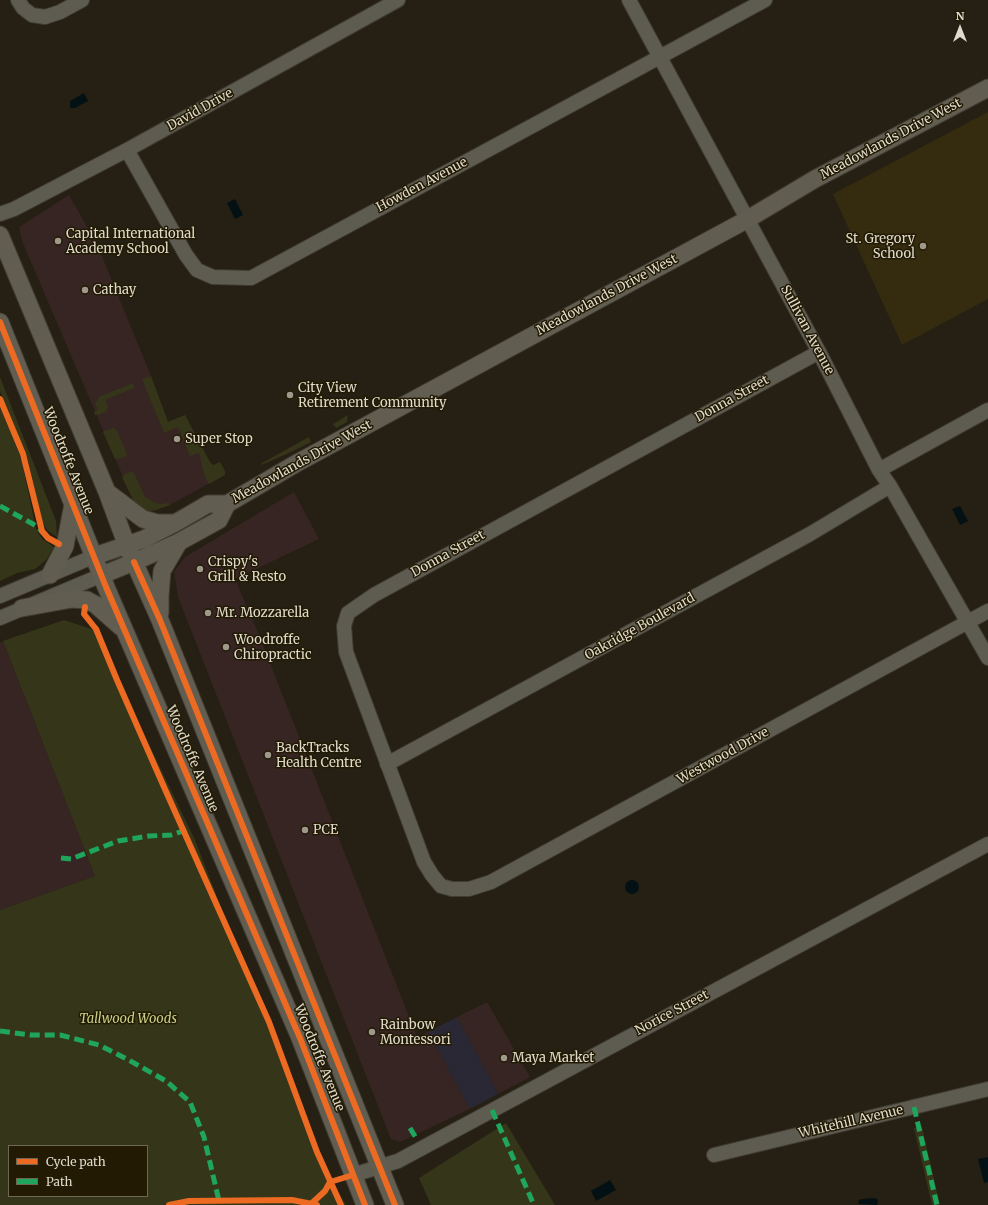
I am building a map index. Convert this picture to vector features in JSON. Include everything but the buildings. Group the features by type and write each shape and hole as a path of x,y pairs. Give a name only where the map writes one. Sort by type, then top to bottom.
{"main road":[{"name":"Meadowlands Drive West","path":"95,556 127,546 177,522 208,504 227,504 304,460 748,219 815,179 988,88"},
{"name":"Woodroffe Avenue","path":"0,235 107,492 127,546 160,620 395,1205"},
{"name":"Woodroffe Avenue","path":"0,322 124,629 288,1010 365,1205"},
{"path":"107,492 143,519 157,523 177,522"},
{"path":"50,575 65,546 73,504"},
{"name":"Meadowlands Drive West","path":"102,574 180,542 219,520 227,504"},
{"path":"160,620 162,571 180,542"},
{"path":"22,608 72,599 86,600 96,605 124,629"}],"street":[{"path":"18,0 22,8 32,15 45,18 82,0"},
{"name":"David Drive","path":"0,214 14,209 127,150 398,0"},
{"name":"Sullivan Avenue","path":"629,0 819,352 879,470 890,486 988,658"},
{"name":"Howden Avenue","path":"127,150 186,255 197,270 213,277 251,278 765,0"},
{"name":"Donna Street","path":"454,889 441,886 424,862 346,652 344,626 348,613 374,595 819,352"},
{"path":"879,470 988,410"},
{"name":"Oakridge Boulevard","path":"387,764 810,534 890,486"},
{"path":"0,596 95,556"},
{"path":"0,618 102,574"},
{"name":"Westwood Drive","path":"454,889 469,889 491,882 988,611"},
{"name":"Norice Street","path":"353,1175 398,1161 988,844"},
{"name":"Whitehill Avenue","path":"714,1155 988,1089"}],"shaded area":[{"path":"84,93 88,101 75,108 70,108 70,101"},
{"name":"St. Gregory School","path":"988,112 988,299 902,345 833,194"},
{"path":"69,195 97,244 151,376 168,422 178,418 217,479 170,505 156,510 149,511 133,500 22,241 19,227"},
{"path":"235,199 243,215 235,219 227,203"},
{"path":"294,492 319,539 235,579 259,635 417,1037 428,1032 470,1109 400,1142 391,1139 178,597 174,572 185,557"},
{"path":"960,506 968,521 960,525 952,509"},
{"path":"3,641 95,876 0,910 0,643"},
{"path":"632,880 637,882 639,887 637,892 632,894 627,892 625,887 627,882"},
{"path":"487,1002 530,1077 498,1094 457,1017"},
{"path":"457,1017 498,1094 470,1109 428,1032"},
{"path":"988,1157 988,1182 984,1183 978,1159"},
{"path":"610,1180 616,1190 596,1201 591,1191"},
{"path":"875,1198 878,1200 877,1205 858,1204 859,1200"}],"green space":[{"path":"151,376 168,422 185,415 210,462 213,465 220,462 225,471 225,475 209,484 205,477 199,453 190,456 178,427 164,433 142,379"},
{"path":"0,377 56,521 57,537 47,530 42,521 28,460 0,391"},
{"path":"133,383 134,388 105,400 108,407 107,411 95,415 94,412 98,410 95,404 99,397"},
{"path":"0,407 22,462 36,529 42,539 54,547 46,560 35,569 17,573 0,581"},
{"path":"348,415 347,422 336,428 333,424"},
{"path":"113,428 116,429 127,454 125,457 115,459 103,432"},
{"path":"309,437 311,442 261,465 262,463"},
{"path":"133,471 145,497 155,503 169,503 170,505 149,511 137,507 122,477"},
{"name":"Tallwood Woods","path":"64,620 94,630 195,840 319,1160 346,1205 0,1205 0,910 95,876 3,641"},
{"path":"506,1123 555,1205 431,1205 419,1178"},
{"path":"922,1127 940,1205 932,1205 914,1128"}],"marked path":[{"path":"0,506 33,524 42,531"},
{"path":"61,858 71,859 118,841 149,836 171,835 183,831"},
{"path":"0,1031 31,1035 60,1035 99,1045 166,1081 190,1102 204,1137 219,1201"},
{"path":"914,1107 937,1205"},
{"path":"492,1110 534,1205"},
{"path":"410,1128 416,1138"}],"cycle path":[{"path":"0,322 106,587 300,1038 365,1205"},
{"path":"0,399 23,454 42,531 48,538 59,544"},
{"path":"134,562 160,620 395,1205"},
{"path":"85,607 84,614 96,629 164,787 269,1022 317,1152 341,1205"},
{"path":"311,1204 325,1191 330,1182 353,1175"},
{"path":"169,1205 189,1201 292,1200 317,1205"}],"place":[{"name":"Capital International Academy School","path":"58,241"},
{"name":"St. Gregory School","path":"923,246"},
{"name":"Cathay","path":"85,290"},
{"name":"City View Retirement Community","path":"290,395"},
{"name":"Super Stop","path":"177,439"},
{"name":"Crispy's Grill & Resto","path":"200,569"},
{"name":"Mr. Mozzarella","path":"208,613"},
{"name":"Woodroffe Chiropractic","path":"226,647"},
{"name":"BackTracks Health Centre","path":"268,755"},
{"name":"PCE","path":"305,830"},
{"name":"Rainbow Montessori","path":"372,1032"},
{"name":"Maya Market","path":"504,1058"}]}
